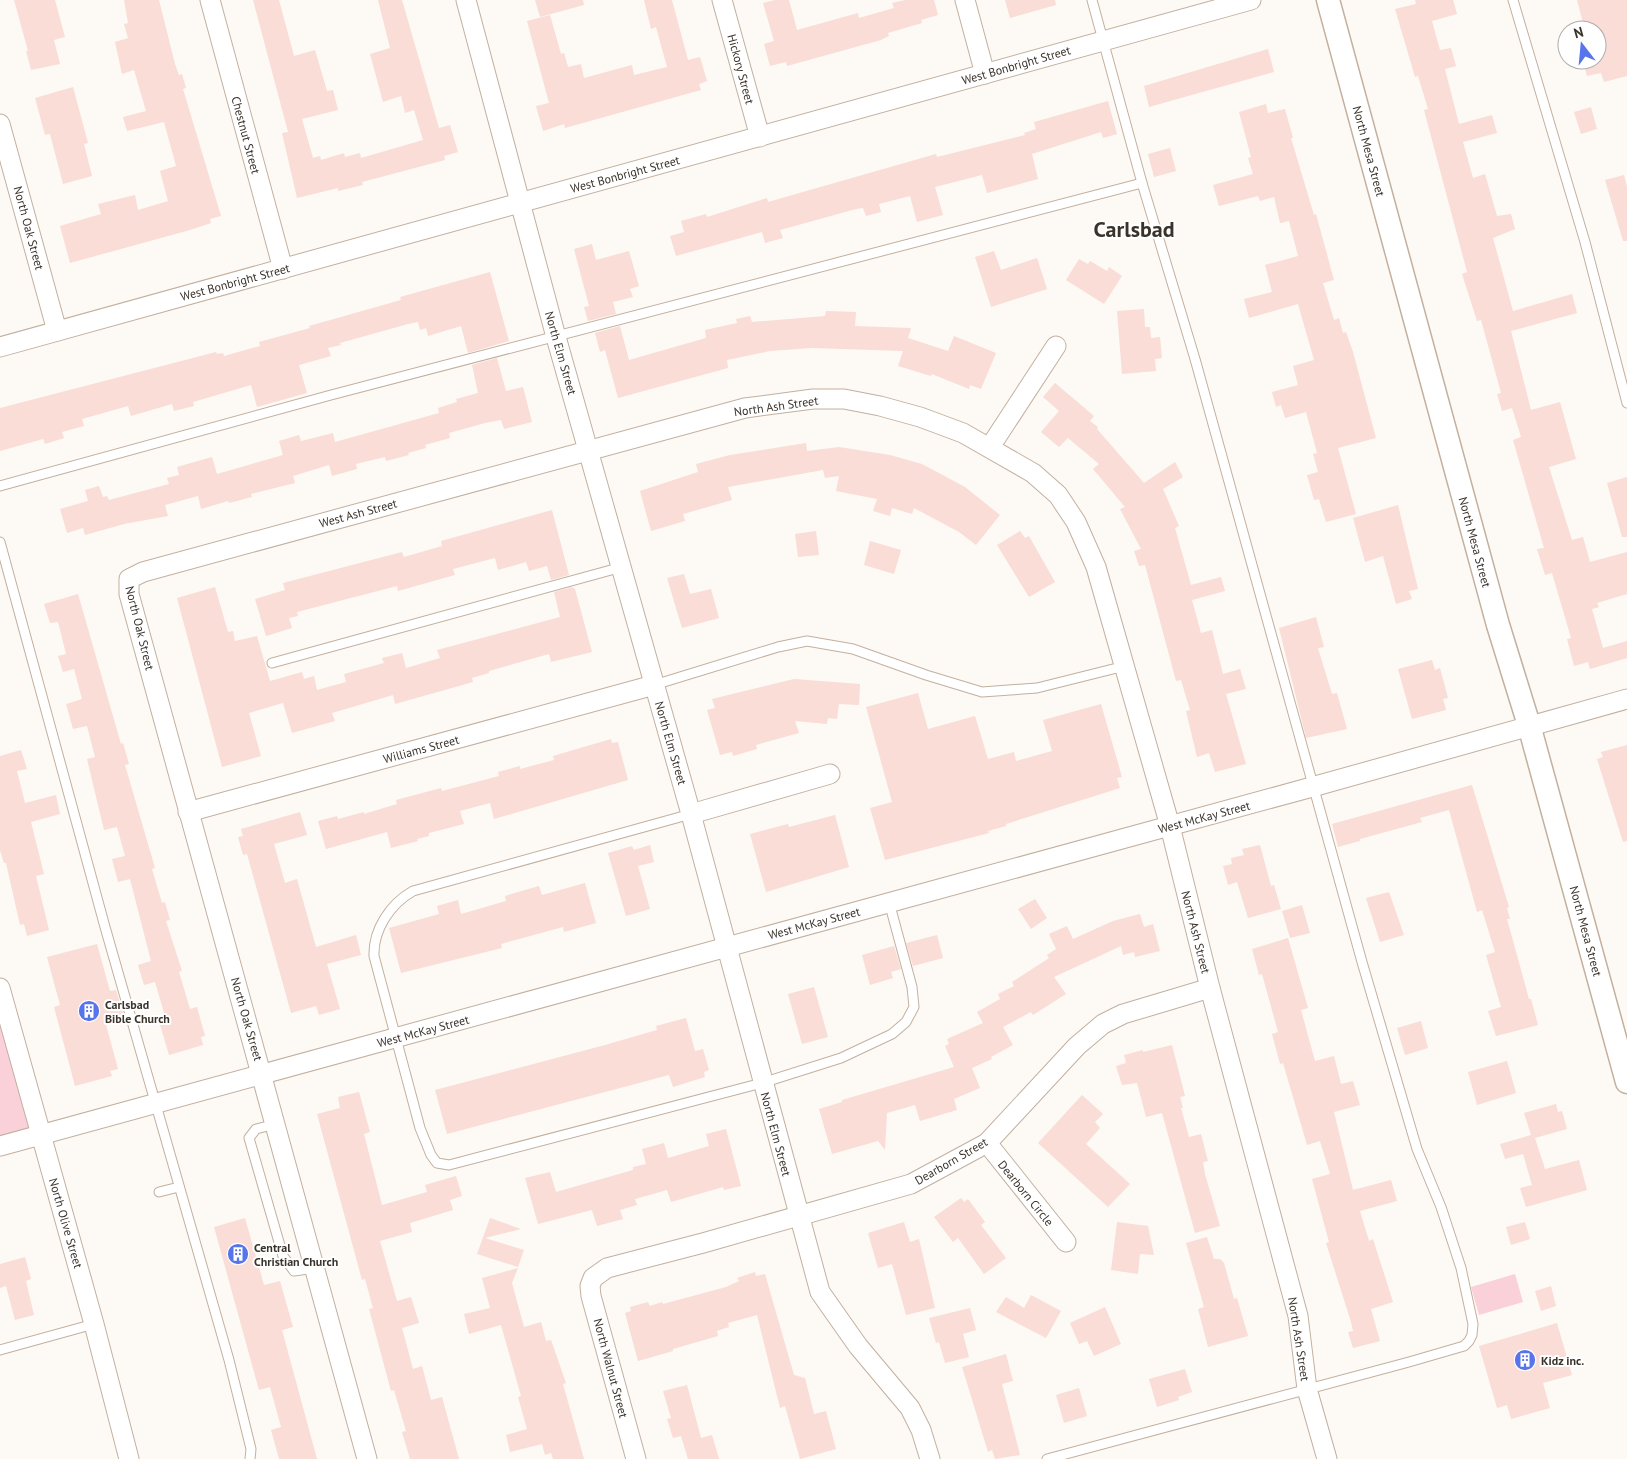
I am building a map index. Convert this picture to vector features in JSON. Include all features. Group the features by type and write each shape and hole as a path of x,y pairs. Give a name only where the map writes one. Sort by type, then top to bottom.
{"street":[{"name":"Chestnut Street","path":"210,0 283,269"},
{"name":"North Elm Street","path":"466,0 556,337 691,814 798,1217 820,1292 858,1346 910,1408 921,1430 930,1459"},
{"name":"Hickory Street","path":"722,0 760,137"},
{"path":"965,0 985,74"},
{"name":"West Bonbright Street","path":"0,347 1251,0"},
{"name":"North Mesa Street","path":"1328,0 1498,625 1529,725 1627,1082"},
{"name":"North Oak Street","path":"0,124 57,331"},
{"path":"990,447 1056,346"},
{"name":"North Ash Street","path":"588,450 745,408 813,399 844,399 880,406 963,433 1033,472 1058,495 1076,522 1096,568 1170,826 1210,988 1298,1316 1307,1389 1327,1459"},
{"name":"West Ash Street","path":"128,579 143,572 588,450"},
{"name":"North Oak Street","path":"128,579 129,594 188,812 263,1075 367,1459"},
{"name":"Williams Street","path":"188,812 654,684"},
{"name":"West McKay Street","path":"0,1146 1627,699"},
{"path":"691,814 830,774"},
{"name":"North Olive Street","path":"0,988 94,1324 129,1459"},
{"name":"Dearborn Street","path":"593,1278 607,1268 798,1217 911,1184 986,1143 1077,1046 1103,1024 1122,1014 1210,988"},
{"name":"Dearborn Circle","path":"986,1143 1066,1242"},
{"name":"North Walnut Street","path":"593,1278 590,1286 591,1296 636,1459"}],"lane":[{"path":"1047,1459 1464,1346 1472,1335 1472,1324 1461,1268 1441,1207 1417,1149 1312,787 1195,359 1142,183 1092,0"},
{"path":"1513,0 1585,242 1627,403"},
{"path":"0,486 331,395 1142,183"},
{"path":"0,542 105,927 229,1360 252,1448 250,1459"},
{"path":"272,663 622,567"},
{"path":"654,684 778,646 807,641 853,649 926,675 982,692 1037,688 1125,666"},
{"path":"691,814 413,891 401,897 390,910 374,944 374,956 420,1128 437,1162 449,1165 762,1083 842,1058 875,1044 892,1034 906,1022 914,1007 912,987 889,902"},
{"path":"276,1124 256,1129 249,1138 283,1256 294,1271 315,1268"},
{"path":"159,1192 180,1186"},
{"path":"0,1350 94,1324"}],"shaded area":[{"path":"0,988 40,1135 0,1146"},
{"path":"1515,1274 1523,1302 1479,1315 1471,1287"}],"building":[{"path":"14,0 55,0 65,37 54,40 60,64 31,70 26,51 28,51"},
{"path":"124,0 159,0 175,64 179,75 182,74 186,88 183,89 221,216 210,219 211,223 190,230 70,263 60,226 101,214 98,204 135,195 138,210 168,201 160,171 176,166 164,122 127,131 123,117 146,111 134,70 122,74 115,42 128,38 124,24 128,23"},
{"path":"253,0 279,0 294,56 315,50 327,91 333,90 338,110 302,119 313,158 320,156 321,160 344,153 345,157 360,153 361,158 423,140 414,110 405,113 401,96 383,102 370,54 390,48 378,0 402,0 439,128 450,125 458,152 444,156 445,160 362,182 363,185 338,191 338,188 297,198 282,133 288,132"},
{"path":"535,0 583,0 584,5 540,17"},
{"path":"644,0 672,0 688,60 700,57 707,81 699,84 701,90 565,128 564,124 543,131 536,106 549,103 527,21 550,15 561,54 564,53 568,67 581,64 584,78 632,65 634,75 667,67 656,27 651,29"},
{"path":"775,0 789,0 797,30 858,13 859,18 894,8 892,3 905,0 934,0 938,15 921,20 922,23 888,33 889,36 881,40 787,66 786,62 770,66 764,44 774,41 763,3"},
{"path":"1005,0 1055,0 1056,5 1010,18"},
{"path":"1415,0 1453,0 1457,14 1432,21 1440,50 1451,48 1456,66 1445,69 1459,124 1492,115 1497,133 1463,142 1473,178 1485,174 1497,216 1511,214 1515,229 1493,238 1513,311 1572,294 1577,313 1511,331 1531,410 1560,402 1576,459 1549,467 1572,540 1583,537 1590,562 1627,552 1627,594 1597,603 1599,607 1592,609 1603,648 1627,641 1627,658 1590,669 1588,662 1574,666 1567,639 1571,638 1552,573 1545,575 1537,549 1544,548 1513,440 1521,437 1512,408 1502,411 1497,394 1501,393 1481,320 1477,321 1462,274 1467,272 1424,110 1428,109 1418,76 1415,77 1395,9 1416,4"},
{"path":"1577,0 1627,0 1627,76 1604,82 1601,73 1587,76 1585,70 1607,70 1607,20 1582,20"},
{"path":"1268,49 1274,72 1149,107 1144,86"},
{"path":"73,87 88,143 84,144 92,176 63,184 50,134 45,135 35,98"},
{"path":"1108,101 1117,134 1103,138 1101,132 1032,154 1038,179 987,193 982,175 935,187 943,215 917,222 910,196 879,204 881,212 866,216 863,208 856,209 780,230 783,238 765,243 762,232 676,256 670,236 684,232 681,221 706,214 707,217 767,198 768,202 936,154 937,157 1025,135 1024,133 1036,129 1034,122"},
{"path":"1266,104 1268,113 1285,109 1293,138 1291,138 1314,215 1316,214 1334,280 1323,283 1334,320 1339,318 1343,333 1346,332 1353,352 1376,438 1338,448 1356,514 1326,522 1319,499 1314,500 1307,475 1318,472 1313,454 1317,453 1306,412 1285,418 1281,405 1276,407 1272,392 1298,385 1293,366 1314,360 1298,304 1249,318 1244,299 1272,292 1265,265 1298,256 1289,221 1280,223 1274,197 1260,201 1258,196 1219,206 1213,185 1253,174 1248,158 1251,157 1239,112"},
{"path":"1591,107 1597,129 1581,134 1574,112"},
{"path":"1170,148 1176,171 1154,177 1148,154"},
{"path":"1624,175 1627,187 1627,241 1623,241 1605,180"},
{"path":"592,244 596,260 629,251 639,286 630,289 633,297 613,302 616,314 588,321 584,307 589,306 574,249"},
{"path":"994,251 1001,270 1037,258 1047,289 991,307 975,257"},
{"path":"1079,259 1088,264 1090,261 1107,271 1109,267 1122,276 1104,304 1066,280"},
{"path":"490,272 509,341 468,353 461,326 428,336 426,328 420,330 418,322 408,324 340,343 341,345 328,348 331,356 299,365 307,393 257,407 251,385 193,402 194,406 174,411 172,404 131,416 128,406 82,419 84,426 62,432 64,438 45,444 43,439 0,451 0,408 216,352 217,354 223,353 224,356 260,346 259,342 310,328 309,326 401,300 400,297"},
{"path":"1144,309 1145,327 1150,327 1151,338 1160,337 1162,358 1155,359 1156,371 1122,374 1117,311"},
{"path":"826,311 856,312 855,326 911,328 908,338 948,351 954,336 996,353 981,389 970,385 969,389 932,374 931,376 898,366 903,351 812,348 770,351 727,360 728,368 618,398 605,350 600,352 595,333 620,326 629,360 706,338 705,330 737,323 736,319 750,316 752,322 825,316"},
{"path":"497,358 506,391 523,387 532,422 504,429 501,420 485,423 449,433 450,438 425,445 426,448 408,453 409,455 386,461 385,457 356,464 357,469 332,476 329,465 293,476 295,483 251,494 252,497 229,503 228,501 201,509 198,496 165,505 168,516 124,524 85,535 83,528 67,533 60,509 88,501 85,490 99,486 103,497 107,496 109,500 169,484 167,478 179,475 177,467 212,457 217,474 283,455 279,441 299,435 301,441 333,433 335,442 439,413 438,408 457,402 456,399 478,393 472,365"},
{"path":"1055,383 1094,416 1090,421 1098,427 1097,429 1144,483 1175,462 1183,477 1163,489 1179,526 1175,528 1191,585 1221,577 1225,591 1192,600 1201,633 1212,630 1223,674 1240,669 1246,689 1226,694 1246,764 1215,772 1209,753 1197,757 1186,711 1190,710 1181,680 1176,681 1145,565 1139,566 1134,551 1141,549 1120,509 1125,507 1093,469 1099,464 1068,438 1059,447 1041,432 1059,411 1043,397"},
{"path":"806,443 807,451 839,447 890,455 922,464 965,487 1000,515 976,545 959,532 914,508 912,514 892,508 890,516 873,511 877,499 836,491 839,476 825,478 823,470 728,487 732,500 683,514 685,521 651,531 640,491 698,472 696,464 730,455"},
{"path":"1627,477 1627,537 1622,537 1607,483"},
{"path":"1398,505 1418,589 1409,591 1412,599 1396,604 1383,556 1365,562 1353,518"},
{"path":"552,510 569,575 551,580 547,566 529,571 526,562 498,570 495,558 453,569 455,575 398,591 397,586 297,612 298,616 289,618 292,628 266,636 255,599 285,590 283,583 402,552 404,557 442,546 441,541"},
{"path":"816,531 819,555 798,557 795,534"},
{"path":"1020,531 1025,538 1029,536 1055,582 1029,597 997,545"},
{"path":"870,541 901,550 894,574 864,565"},
{"path":"684,574 690,594 711,589 719,618 682,628 667,578"},
{"path":"215,587 228,632 233,631 235,641 257,636 270,681 302,672 304,679 314,676 317,690 346,682 344,674 384,663 382,658 402,653 406,668 440,658 437,650 560,617 554,592 572,587 575,589 592,652 551,662 549,654 489,671 489,673 472,678 473,682 395,704 393,695 332,713 335,721 292,733 283,703 249,713 261,756 222,767 177,598"},
{"path":"78,594 121,744 123,743 129,764 125,765 155,868 152,869 162,903 165,902 170,920 166,921 182,971 179,972 190,1009 197,1007 205,1036 201,1037 203,1045 169,1055 158,1018 165,1016 155,982 144,985 138,965 151,961 130,879 118,882 112,859 125,856 117,827 104,830 87,759 95,757 87,726 73,729 66,704 82,699 74,669 63,672 58,656 66,654 58,622 50,623 44,604"},
{"path":"1316,617 1324,647 1318,648 1332,694 1337,693 1347,729 1306,738 1279,628"},
{"path":"1432,660 1435,670 1440,668 1448,698 1443,699 1446,710 1412,719 1398,669"},
{"path":"794,679 860,684 859,705 839,704 837,719 828,718 827,724 795,721 799,733 756,745 757,749 733,756 732,752 720,755 707,710 715,708 712,699"},
{"path":"918,693 928,729 975,716 988,759 1014,752 1016,761 1052,751 1043,720 1101,704 1122,777 1117,778 1120,788 1006,824 1006,826 988,831 989,833 885,860 870,808 892,802 866,707"},
{"path":"611,739 612,743 618,742 628,780 494,819 490,803 460,811 464,824 429,833 429,836 417,839 418,841 391,848 387,832 326,849 318,821 337,816 338,819 364,812 364,814 397,804 396,800 441,788 442,791 499,776 498,772 520,766 520,769 554,760 553,756"},
{"path":"1627,745 1627,841 1623,842 1597,759 1603,757 1601,752"},
{"path":"21,750 27,769 17,771 25,803 56,795 60,814 31,822 44,874 36,876 49,930 27,936 24,924 20,925 6,863 4,863 0,850 0,756"},
{"path":"1472,785 1509,907 1507,908 1510,919 1507,919 1538,1025 1496,1036 1488,1011 1501,1007 1486,955 1495,952 1482,910 1477,912 1449,810 1420,818 1422,822 1338,847 1332,824"},
{"path":"300,812 307,835 274,844 285,883 297,879 316,947 356,935 361,955 327,964 340,1009 319,1015 316,1006 291,1013 247,854 243,855 238,837 243,836 241,829"},
{"path":"835,815 849,867 766,892 750,834 788,824 789,827"},
{"path":"650,845 654,862 638,866 650,909 626,916 608,853 632,846 634,850"},
{"path":"1260,845 1271,886 1274,885 1281,909 1248,918 1237,882 1228,885 1223,866 1232,864 1231,858 1244,855 1242,849"},
{"path":"585,883 596,923 564,932 563,927 501,944 502,948 401,973 389,928 439,914 437,906 458,900 461,914 506,901 505,896 539,886 542,895"},
{"path":"1389,892 1404,935 1380,942 1366,898"},
{"path":"1035,899 1047,918 1031,929 1018,909"},
{"path":"1302,905 1310,933 1290,938 1282,911"},
{"path":"1140,914 1144,927 1153,924 1160,951 1135,957 1134,952 1123,955 1121,946 1054,977 1066,994 1033,1015 1031,1012 1003,1027 1013,1045 991,1057 992,1059 972,1068 980,1088 954,1099 957,1110 920,1121 915,1105 887,1113 885,1150 878,1141 832,1154 819,1109 842,1102 842,1100 954,1067 945,1046 949,1044 947,1039 983,1023 977,1012 1000,999 998,994 1014,986 1012,982 1049,958 1047,955 1056,949 1049,934 1067,926 1073,939 1113,921"},
{"path":"937,935 943,958 913,966 906,943"},
{"path":"1288,938 1308,1008 1301,1010 1315,1061 1334,1056 1341,1084 1353,1081 1360,1105 1334,1112 1353,1190 1391,1180 1397,1201 1360,1211 1369,1241 1373,1239 1393,1302 1371,1309 1380,1341 1353,1348 1348,1332 1353,1331 1351,1322 1326,1243 1329,1242 1312,1179 1330,1174 1320,1141 1307,1145 1283,1063 1280,1064 1272,1034 1278,1032 1262,974 1259,975 1252,949"},
{"name":"Carlsbad Bible Church","path":"97,944 110,991 116,990 124,1016 105,1021 118,1069 110,1071 112,1076 75,1086 54,1007 60,1005 47,957"},
{"path":"894,946 901,969 891,972 893,978 870,985 862,955"},
{"path":"814,987 828,1037 802,1044 788,994"},
{"path":"686,1018 695,1051 703,1049 709,1070 704,1072 705,1077 673,1087 669,1075 447,1134 435,1090 605,1045 657,1030 656,1026"},
{"path":"1421,1021 1428,1048 1405,1055 1397,1028"},
{"path":"1172,1045 1185,1096 1180,1097 1183,1108 1181,1108 1189,1137 1201,1134 1208,1161 1203,1162 1205,1174 1220,1226 1195,1233 1162,1113 1146,1117 1137,1083 1122,1085 1116,1066 1126,1063 1124,1055"},
{"path":"1507,1061 1516,1093 1477,1105 1468,1072"},
{"path":"359,1092 370,1132 364,1134 382,1205 427,1192 425,1185 456,1176 462,1196 450,1200 453,1210 410,1223 412,1232 380,1241 397,1301 411,1297 419,1323 402,1328 413,1369 422,1366 431,1400 442,1397 459,1459 410,1459 402,1432 406,1431 394,1390 391,1391 369,1309 373,1308 365,1279 362,1280 317,1114 340,1108 338,1097"},
{"path":"1082,1095 1103,1114 1095,1122 1100,1128 1086,1144 1130,1184 1108,1207 1038,1143"},
{"path":"1556,1104 1558,1112 1562,1111 1567,1129 1535,1138 1545,1169 1579,1160 1587,1190 1526,1207 1520,1188 1532,1185 1523,1154 1505,1159 1500,1144 1531,1135 1524,1113"},
{"path":"726,1129 741,1186 724,1190 723,1187 671,1202 667,1190 635,1199 637,1205 620,1210 623,1219 597,1226 592,1210 538,1224 525,1178 550,1172 556,1192 633,1170 633,1167 646,1164 642,1149 664,1143 668,1158 709,1146 706,1134"},
{"path":"961,1198 964,1202 968,1199 985,1222 981,1225 1006,1258 984,1274 958,1238 953,1242 934,1217"},
{"path":"245,1218 264,1285 280,1281 293,1327 282,1330 317,1459 279,1459 271,1430 281,1427 270,1387 259,1390 214,1227"},
{"path":"490,1218 521,1229 485,1238 524,1250 518,1267 477,1254"},
{"path":"904,1222 910,1242 919,1239 935,1308 906,1315 892,1264 878,1268 868,1233"},
{"path":"1117,1222 1148,1226 1154,1255 1140,1254 1138,1274 1111,1270"},
{"path":"1525,1222 1530,1239 1511,1245 1506,1227"},
{"path":"1207,1237 1214,1259 1220,1259 1224,1263 1234,1299 1237,1298 1248,1336 1208,1347 1198,1309 1204,1307 1186,1243"},
{"path":"25,1257 31,1279 26,1281 34,1315 15,1320 6,1286 0,1288 0,1264"},
{"path":"518,1268 512,1283 524,1327 541,1322 546,1341 551,1340 566,1383 563,1384 584,1459 553,1459 551,1453 545,1455 542,1444 510,1452 506,1435 527,1429 518,1397 521,1396 501,1325 469,1334 464,1314 490,1308 482,1278"},
{"path":"755,1272 756,1276 765,1274 794,1375 805,1378 814,1414 826,1411 836,1449 800,1459 785,1406 780,1408 757,1315 728,1323 729,1327 717,1331 718,1336 638,1361 625,1313 631,1311 630,1307 648,1302 650,1306 662,1302 663,1304 726,1287 739,1281 737,1278"},
{"path":"1551,1286 1556,1306 1541,1311 1535,1291"},
{"path":"1031,1295 1061,1311 1046,1338 996,1312 1006,1297 1024,1308"},
{"path":"1105,1307 1121,1344 1094,1356 1087,1341 1079,1344 1070,1323"},
{"path":"970,1308 976,1330 963,1334 969,1357 945,1363 939,1342 936,1343 929,1318"},
{"name":"Kidz inc.","path":"1557,1323 1572,1375 1543,1383 1550,1408 1511,1419 1507,1405 1497,1408 1479,1346"},
{"path":"1006,1354 1013,1381 1002,1384 1020,1455 995,1459 992,1450 988,1452 962,1367"},
{"path":"1185,1369 1192,1392 1178,1397 1179,1400 1157,1407 1149,1379"},
{"path":"687,1385 701,1438 712,1435 719,1459 688,1459 681,1436 673,1438 667,1419 671,1418 663,1391"},
{"path":"1079,1388 1087,1416 1064,1423 1056,1395"}],"place":[{"name":"Carlsbad Bible Church","path":"89,1011"},
{"name":"Central Christian Church","path":"238,1254"},
{"name":"Kidz inc.","path":"1525,1360"}],"district":[{"name":"Carlsbad","path":"1134,229"}]}
